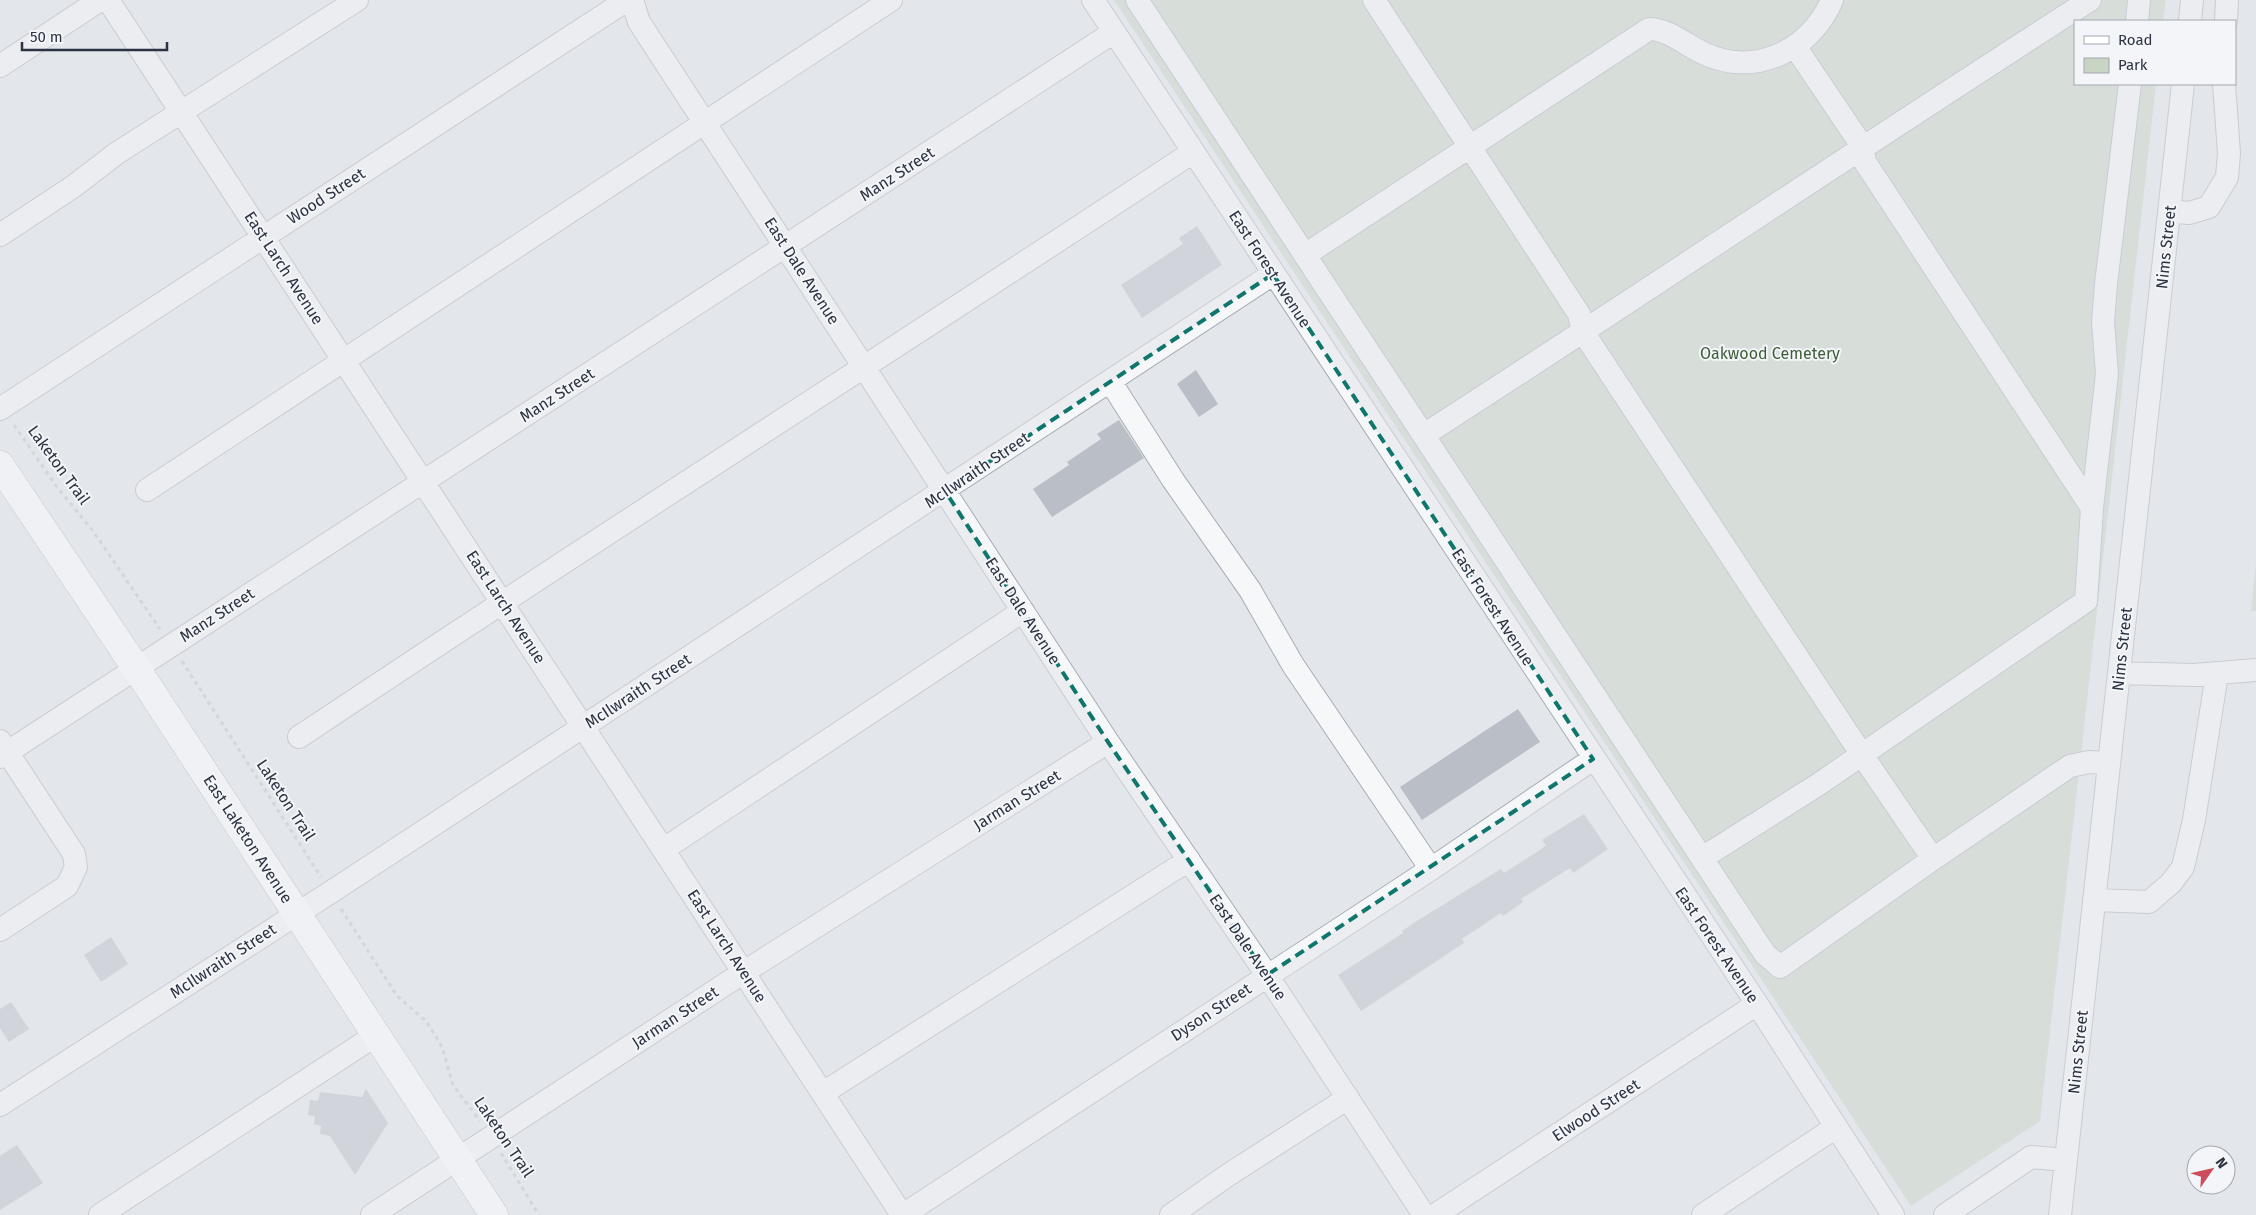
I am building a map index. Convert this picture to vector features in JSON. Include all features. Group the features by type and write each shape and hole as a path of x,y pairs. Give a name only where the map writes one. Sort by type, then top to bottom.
{"main road":[{"name":"East Laketon Avenue","path":"0,465 136,668 494,1215"}],"street":[{"path":"0,66 100,0"},
{"name":"East Larch Avenue","path":"108,0 903,1215"},
{"path":"0,235 74,186 118,153 357,0"},
{"name":"Wood Street","path":"1,408 627,0"},
{"name":"East Dale Avenue","path":"632,0 639,22 1108,742 1267,975 1424,1215"},
{"path":"147,490 706,124 891,0"},
{"name":"East Forest Avenue","path":"1093,0 1593,759 1757,1004 1893,1215"},
{"path":"1136,0 1765,954 1780,967 1933,858 2070,766 2089,762 2110,763"},
{"path":"1374,0 1468,147 1579,314 1583,332 1862,755 1933,858"},
{"path":"1305,255 1648,29 1658,29 1705,54 1746,64 1779,56 1796,48 1819,23 1832,0"},
{"path":"1424,435 1583,332 1862,146 2090,0"},
{"path":"2137,20 2139,0"},
{"path":"2190,20 2192,0"},
{"path":"2226,20 2227,0"},
{"name":"Manz Street","path":"2,750 136,668 787,247 1114,32"},
{"path":"1796,48 1862,146 1865,162 2092,508"},
{"path":"1702,858 1862,755 2086,602 2092,508 2107,374 2103,322 2106,284 2130,85"},
{"name":"Nims Street","path":"2060,1215 2183,85"},
{"path":"2170,211 2189,213 2209,207 2227,177 2229,153 2224,85"},
{"path":"299,737 502,602 865,368 1193,152"},
{"name":"McIlwraith Street","path":"0,1105 331,892 945,491 1273,274"},
{"path":"1110,381 1173,480 1250,590 1293,665 1431,869"},
{"path":"664,849 1023,611"},
{"path":"2119,672 2217,674 2256,670"},
{"path":"2094,900 2149,902 2171,883 2183,867 2194,820 2217,674"},
{"name":"Jarman Street","path":"372,1215 744,972 1108,742"},
{"path":"0,930 67,886 76,867 74,854 2,750"},
{"name":"Dyson Street","path":"903,1215 1431,869 1593,759"},
{"path":"823,1093 1189,860"},
{"name":"Elwood Street","path":"1435,1215 1757,1004"},
{"path":"100,1215 376,1035"},
{"path":"1171,1215 1228,1175 1348,1098"},
{"path":"1703,1215 1836,1127"},
{"path":"1945,1215 2031,1157 2066,1160"}],"path":[{"name":"Laketon Trail","path":"1,408 57,487 93,531 171,645 397,996 427,1022 442,1048 453,1085 490,1137 539,1215"}],"highlighted area":[{"path":"1273,274 1593,759 1267,975 1108,742 945,491"}],"green space":[{"name":"Oakwood Cemetery","path":"1114,0 2166,0 2163,20 2074,20 2074,85 2156,85 2040,1121 1911,1206"},
{"path":"2256,563 2256,611 2251,611"}],"building":[{"path":"1197,226 1222,265 1142,318 1121,285 1183,244 1179,238"},
{"path":"1196,370 1218,404 1199,417 1177,384"},
{"path":"1119,420 1144,458 1052,517 1033,489 1069,465 1067,462 1101,439 1097,434"},
{"path":"1518,709 1540,742 1422,820 1400,787"},
{"path":"1584,814 1608,849 1573,873 1570,868 1521,899 1523,902 1503,916 1501,913 1462,939 1464,943 1361,1011 1338,975 1403,933 1402,931 1420,919 1501,869 1504,873 1543,848 1546,845 1542,840"},
{"path":"111,937 128,964 101,982 84,955"},
{"path":"11,1002 29,1029 9,1042 0,1028 0,1009"},
{"path":"366,1089 388,1123 355,1175 330,1136 320,1134 321,1126 314,1124 315,1116 308,1115 310,1100 318,1101 320,1092 362,1097"},
{"path":"17,1145 43,1183 0,1210 0,1156"}]}
